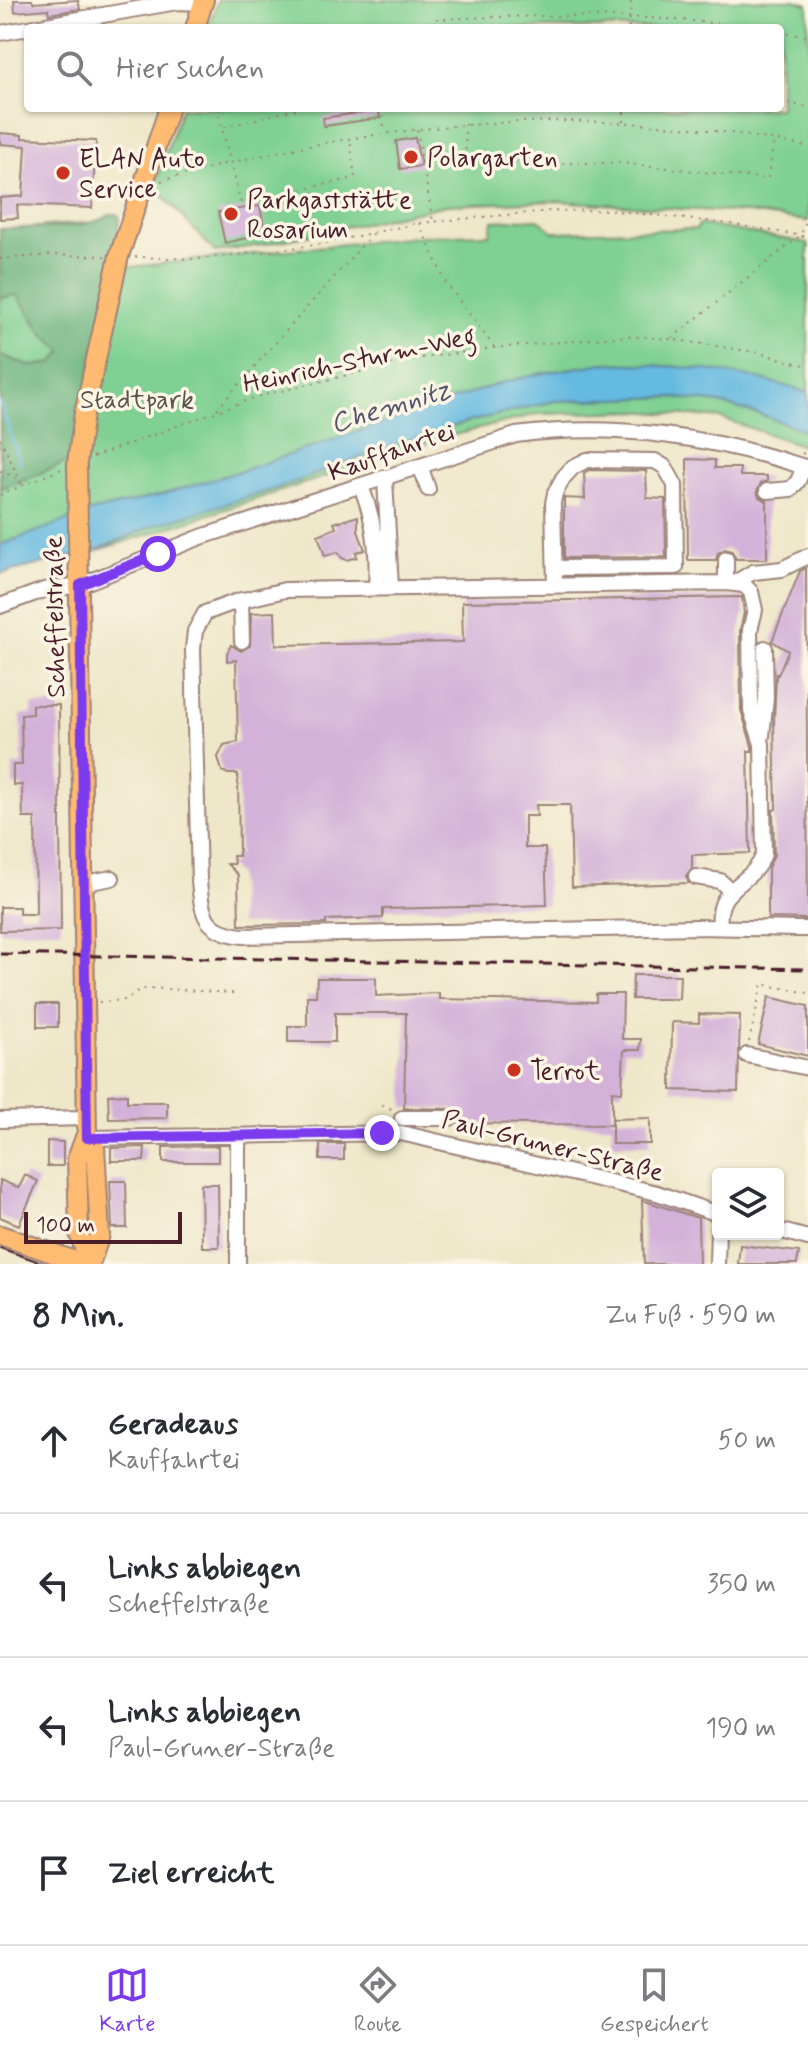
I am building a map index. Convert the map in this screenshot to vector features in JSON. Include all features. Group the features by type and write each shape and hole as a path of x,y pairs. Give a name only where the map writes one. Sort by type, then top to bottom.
{"main road":[{"path":"196,24 204,1"},
{"name":"Scheffelstraße","path":"88,1264 79,1233 77,1159 87,1138 87,1118 77,463 84,413 119,256 168,112"},
{"path":"0,1235 88,1264"}],"street":[{"path":"51,24 177,2 204,1"},
{"path":"0,33 24,29"},
{"name":"Kauffahrtei","path":"0,606 44,590 80,585 201,537 516,435 597,430 678,435 804,463"},
{"path":"555,568 676,567 675,485 665,467 655,461 587,460 573,467 555,493 555,568 555,585"},
{"path":"767,491 791,489 798,481 804,463"},
{"path":"421,468 428,489"},
{"path":"383,588 385,479"},
{"path":"361,486 372,514 383,588"},
{"path":"731,583 753,572 782,569 808,556"},
{"path":"726,559 731,583"},
{"path":"619,567 619,584"},
{"path":"762,744 751,710 750,630 755,610 751,592 744,585 285,590 241,600 205,613 195,631 199,881 203,912 216,929 229,935 243,936 720,927 808,929"},
{"path":"241,600 242,641"},
{"path":"720,927 721,901 760,865 764,854 762,744 766,698 765,648"},
{"path":"696,877 720,881 730,890"},
{"path":"85,883 112,878"},
{"path":"747,1055 808,1068"},
{"path":"402,1116 450,1118"},
{"path":"0,1120 87,1118"},
{"name":"Paul-Gruner-Straße","path":"87,1138 401,1133 657,1193 712,1212"},
{"path":"238,1136 238,1264"},
{"path":"784,1232 808,1238"},
{"path":"717,1264 718,1240"}],"path":[{"path":"629,24 631,0"},
{"path":"429,24 436,19 573,14 710,24"},
{"path":"784,33 808,37"},
{"path":"784,103 808,107"},
{"path":"218,112 241,203 355,178 350,138"},
{"path":"223,127 284,112"},
{"path":"383,112 385,133"},
{"path":"623,123 624,112"},
{"path":"144,186 231,161 350,138 465,124 551,120 623,123 706,130 808,147"},
{"path":"465,124 466,164 621,163 768,179 774,139"},
{"path":"417,129 433,222"},
{"path":"0,259 50,255 197,259 304,247 419,223 549,211 609,210 808,237"},
{"path":"670,339 801,235 808,215"},
{"path":"419,223 446,283 494,348"},
{"path":"215,411 375,231"},
{"path":"801,235 808,250"},
{"name":"Heinrich-Sturm-Weg","path":"0,495 256,397 415,359 494,348 627,336 755,352 808,366"},
{"path":"0,438 24,484"},
{"path":"804,463 808,450"},
{"path":"0,471 24,484"},
{"path":"747,1055 762,984 808,993"},
{"path":"86,1002 126,1000 139,990 153,988 233,993"},
{"path":"382,1105 402,1116"}],"green space":[{"path":"218,0 794,0 808,4 808,221 748,213 555,201 447,205 262,245 215,252 155,187 180,112 784,112 784,24 209,24"},
{"path":"117,214 120,218 75,459 0,489 0,355 31,366 53,363 62,351 42,332 17,295 0,298 0,229 73,226"},
{"name":"Stadtpark","path":"538,219 554,232 697,229 699,224 808,243 808,444 803,446 721,418 637,411 537,414 447,437 90,553 0,554 0,230 118,220 110,269 422,236 490,234 493,221"}],"water":[{"path":"605,363 708,370 758,379 808,393 808,432 719,403 670,397 554,401 468,422 395,445 278,488 155,525 94,551 0,574 0,545 90,512 244,470 504,382"}],"building":[{"path":"14,0 32,0 33,3 78,0 80,9 49,14 48,9 15,12"},
{"path":"379,112 380,118 324,126 323,118"},
{"path":"0,133 22,135 22,138 96,141 92,208 17,205 18,218 0,219 0,198 23,196 26,146 0,144"},
{"path":"415,138 421,166 400,169 396,141"},
{"path":"260,206 265,231 225,243 218,212"},
{"path":"687,459 715,460 715,468 740,468 740,476 767,476 767,481 761,483 757,491 759,497 767,501 767,559 736,559 732,551 725,549 718,553 716,560 688,560"},
{"path":"589,470 646,471 647,498 665,499 666,557 564,558 564,498 585,499 584,473"},
{"path":"358,516 358,531 365,550 356,552 357,557 347,560 338,552 325,556 318,535 336,528 334,523"},
{"path":"806,568 808,919 768,918 768,868 774,855 773,810 776,809 776,674 788,651 772,641 800,571"},
{"path":"742,597 741,710 752,746 752,751 748,751 750,853 692,855 692,868 686,876 689,883 572,887 570,805 536,805 537,816 525,816 525,848 545,848 547,905 383,909 383,918 326,920 326,924 239,925 238,875 227,864 234,864 233,856 239,856 238,774 222,771 218,757 224,745 238,742 236,660 227,661 227,653 231,645 241,651 250,646 251,613 275,612 276,645 463,642 462,602"},
{"path":"32,705 59,705 61,930 0,931 0,907 19,907 19,914 36,914 35,818 23,818 22,785 13,785 13,765 22,765 21,715 32,714"},
{"path":"633,975 680,975 679,999 632,999"},
{"name":"Terrot","path":"317,978 376,978 376,996 439,993 439,999 596,1002 596,994 623,994 622,1039 641,1039 640,1050 624,1050 622,1092 612,1091 612,1125 459,1123 459,1114 454,1109 404,1108 406,1013 335,1013 335,1042 288,1042 288,1026 307,1026 307,996 316,996"},
{"path":"769,997 808,1006 808,1056 758,1044"},
{"path":"37,1004 58,1004 58,1027 37,1027"},
{"path":"699,1014 740,1015 738,1092 671,1090 672,1022 699,1023"},
{"path":"127,1094 127,1102 167,1102 167,1118 109,1119 108,1095"},
{"path":"650,1118 650,1144 612,1144 612,1119"},
{"path":"47,1141 63,1142 63,1166 47,1166"},
{"path":"320,1144 344,1144 344,1160 320,1160"},
{"path":"218,1146 218,1162 163,1162 163,1147"},
{"path":"145,1147 144,1161 111,1161 111,1148"},
{"path":"25,1175 38,1181 19,1225 0,1217 0,1180 19,1188"},
{"path":"110,1181 126,1181 127,1228 112,1228"},
{"path":"201,1184 218,1184 219,1247 202,1247"},
{"path":"642,1200 698,1218 699,1264 644,1264"},
{"path":"740,1245 799,1252 797,1264 738,1264"}],"waterway":[{"path":"0,403 20,463"}],"tram line":[{"path":"0,1248 45,1264"}],"railway":[{"path":"0,954 808,969"}],"place":[{"name":"Polargarten","path":"411,157"},
{"name":"ELAN Auto Service","path":"63,173"},
{"name":"Parkgaststätte Rosarium","path":"231,214"},
{"name":"Terrot","path":"514,1070"}],"route":[{"path":"158,554 80,585 87,1138 382,1133"}],"water label":[{"name":"Chemnitz","path":"390,405"}]}
